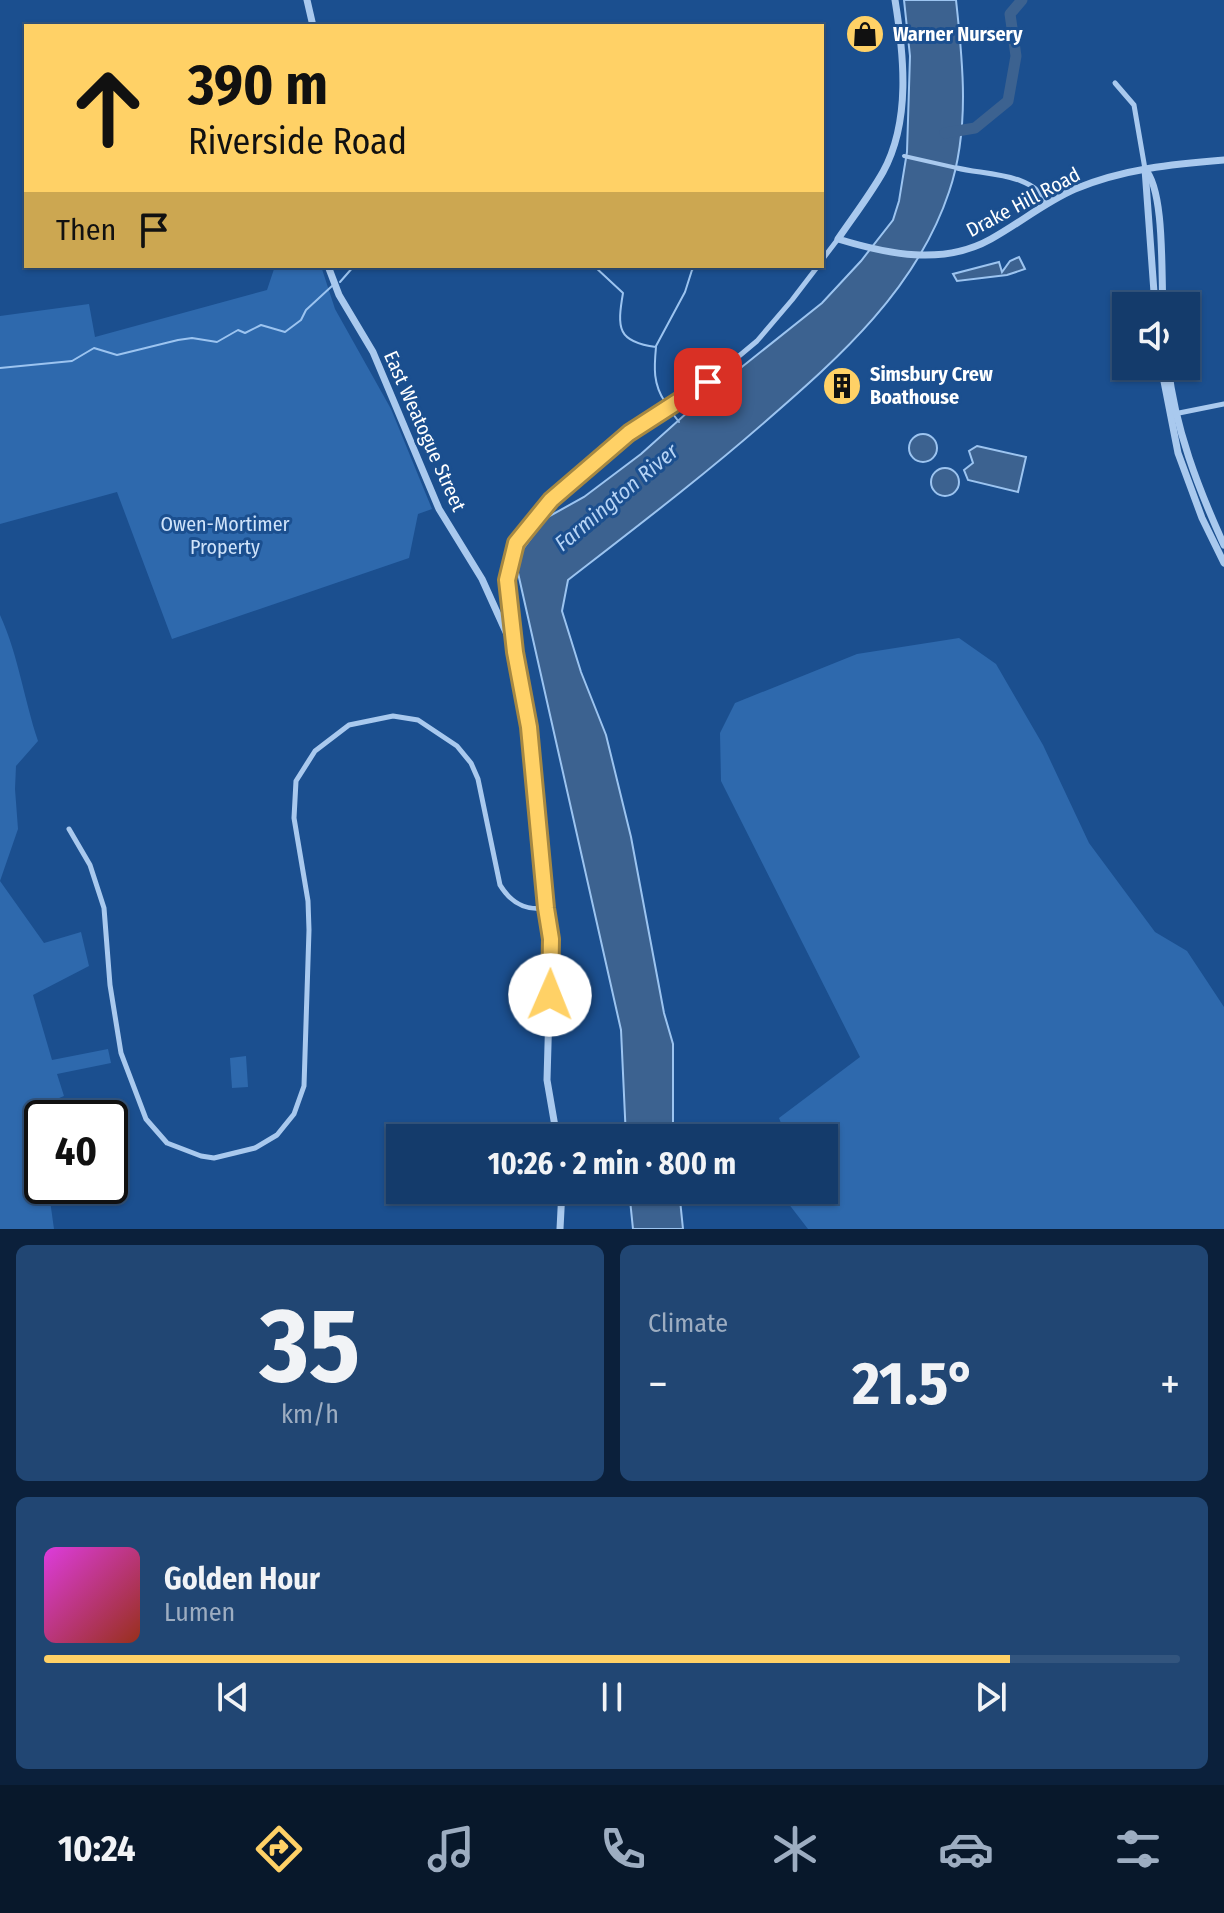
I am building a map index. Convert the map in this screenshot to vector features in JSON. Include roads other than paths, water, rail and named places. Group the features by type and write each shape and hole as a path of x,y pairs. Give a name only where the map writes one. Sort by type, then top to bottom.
{"street":[{"path":"307,0 313,24"},
{"path":"824,257 883,173 895,143 902,89 902,58 895,0"},
{"path":"1115,83 1134,105 1145,169 1154,292"},
{"path":"904,156 1025,182 1039,190 1046,204"},
{"name":"Drake Hill Road","path":"838,239 924,256 953,254 978,246 1046,204 1090,183 1145,169 1224,160"},
{"path":"1145,169 1152,177 1160,232 1162,292"},
{"name":"East Weatogue Street","path":"329,268 339,295 373,352 439,509 482,579 515,652 529,727 551,939 547,1080 555,1124"},
{"path":"515,652 507,580 516,543 531,522 551,500 629,433 708,382 757,341 816,268"},
{"path":"1164,380 1191,493 1220,546 1224,563"},
{"path":"1169,380 1173,414"},
{"path":"1173,414 1224,404"},
{"path":"69,829 90,865 104,908 110,985 126,1073 146,1119 167,1143 201,1156 214,1158 268,1142 284,1127 299,1103 305,1070 309,930 308,901 294,818 296,781 315,751 337,732 360,722 393,716 418,720 457,746 471,763 478,779 500,885 505,893 529,910 546,908"},
{"path":"560,1229 561,1204"}],"water":[{"name":"Farmington River","path":"904,0 956,0 963,96 956,169 935,227 897,290 822,371 766,421 568,580 562,611 581,672 606,735 631,837 664,1013 673,1044 673,1124 625,1124 621,1030 516,564 546,518 584,497 641,454 708,394 822,303 893,220 907,152 910,56"},
{"path":"1019,257 1025,269 1007,275 957,281 953,274 999,262 1002,272 1010,261"},
{"path":"923,434 933,438 937,448 933,458 923,462 913,458 909,448 913,438"},
{"path":"977,446 1026,457 1018,492 968,480 964,470 973,463 969,451"},
{"path":"945,468 955,472 959,482 955,492 945,496 935,492 931,482 935,472"},
{"path":"630,1204 680,1204 683,1229 633,1229"}],"waterway":[{"path":"945,133 975,128 1008,101 1016,56 1010,14 1022,0"},
{"path":"340,282 352,268"},
{"path":"596,268 623,293 620,316 627,337 656,347 655,376 665,402"},
{"path":"656,346 694,268"},
{"path":"0,368 72,361 94,348 117,355 192,338 217,342 238,330 245,333 261,325 285,332 301,320 306,310 332,286"},
{"path":"670,410 679,422"}],"place":[{"name":"Warner Nursery","path":"865,34"},
{"name":"Simsbury Crew Boathouse","path":"842,386"}],"park label":[{"name":"Owen-Mortimer Property","path":"225,536"}]}
